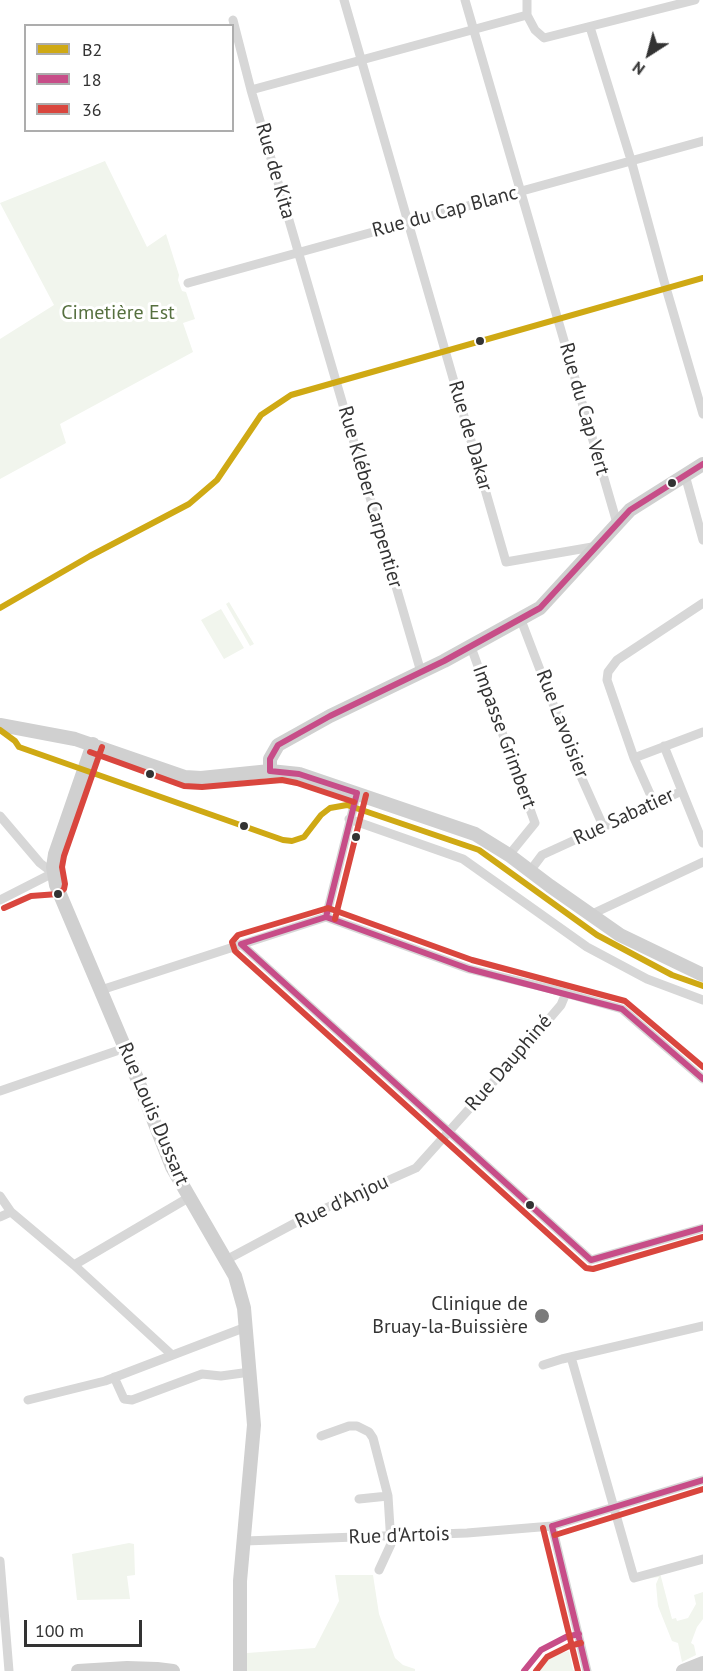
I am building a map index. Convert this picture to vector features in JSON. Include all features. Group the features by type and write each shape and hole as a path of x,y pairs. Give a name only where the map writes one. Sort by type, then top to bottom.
{"street":[{"path":"344,0 408,222"},
{"name":"Rue du Cap Vert","path":"465,0 617,524"},
{"path":"527,0 526,15 535,30 544,38 695,0"},
{"path":"251,90 526,15"},
{"name":"Rue de Kita","path":"233,20 299,253"},
{"path":"591,27 703,414"},
{"name":"Rue du Cap Blanc","path":"188,283 703,141"},
{"name":"Rue de Dakar","path":"408,222 506,562 598,546"},
{"name":"Rue Kléber Carpentier","path":"299,253 421,672"},
{"path":"270,771 270,759 278,745 330,716 471,647 521,620 550,600 617,524 641,502 703,464"},
{"path":"685,475 703,540"},
{"path":"655,805 634,758 607,680 608,672 616,661 703,603"},
{"name":"Rue Lavoisier","path":"521,620 579,772 604,828"},
{"name":"Impasse Grimbert","path":"471,647 535,823 509,855"},
{"path":"0,724 62,735 185,777 201,778 270,771 299,774 475,834 509,855 590,915 637,944 703,975"},
{"path":"634,758 703,732"},
{"path":"55,879 55,854 93,744"},
{"name":"Rue Sabatier","path":"530,871 543,855 682,791 664,746"},
{"path":"682,791 703,843"},
{"path":"326,917 357,793"},
{"path":"0,816 55,879"},
{"path":"349,819 462,859 587,947 647,979 703,1000"},
{"path":"590,915 703,862"},
{"path":"0,900 29,887 55,879"},
{"name":"Rue Louis Dussart","path":"55,879 172,1167 226,1260 240,1292 253,1400 254,1443 240,1581 240,1671"},
{"path":"101,990 326,917 469,969 622,1009 703,1079"},
{"path":"241,944 591,1260 703,1228"},
{"name":"Rue Dauphiné","path":"449,1131 561,1005 566,993"},
{"path":"0,1090 125,1048"},
{"name":"Rue d'Anjou","path":"226,1260 310,1215 411,1171 449,1131"},
{"path":"0,1196 11,1212 74,1265 172,1354"},
{"path":"74,1265 188,1198"},
{"path":"0,1217 11,1212"},
{"path":"543,1365 703,1326"},
{"path":"28,1400 114,1377 246,1327"},
{"path":"571,1357 634,1578 703,1558"},
{"path":"114,1377 124,1399 132,1400 202,1374 221,1376 250,1372"},
{"path":"321,1436 349,1426 357,1426 369,1432 373,1438 388,1496 391,1536 391,1549 379,1570"},
{"name":"Rue d'Artois","path":"245,1541 467,1533 552,1526 703,1480"},
{"path":"359,1498 388,1496"},
{"path":"552,1526 587,1671"},
{"path":"0,1561 9,1671"},
{"path":"683,1671 703,1663"},
{"path":"78,1671 127,1668 173,1671"}],"green space":[{"name":"Cimetière Est","path":"105,161 147,247 166,234 179,275 178,280 182,291 186,292 195,319 183,323 193,352 60,424 66,443 0,479 0,339 54,305 0,203"},
{"path":"229,602 254,644 250,646 226,604"},
{"path":"221,609 244,648 224,659 201,620"},
{"path":"134,1544 135,1575 127,1576 130,1599 77,1600 72,1554"},
{"path":"660,1573 672,1619 676,1618 677,1621 688,1618 696,1604 694,1595 703,1592 703,1619 691,1643 694,1645 696,1655 682,1662 678,1643 672,1641 658,1606 656,1584 659,1577 638,1580"},
{"path":"335,1575 373,1575 379,1614 395,1658 415,1671 247,1671 247,1653 315,1648 339,1601"},
{"path":"569,1651 573,1670 578,1671 535,1671 543,1658"}],"transit line":[{"name":"B2","path":"0,608 90,556 189,504 217,480 261,415 291,395 703,278"},
{"name":"18","path":"270,771 270,759 278,745 330,716 444,661 540,608 630,510 703,464"},
{"name":"B2","path":"0,730 15,741 19,747 283,840 292,841 304,837 321,815 330,808 347,805 479,850 597,935 672,975 703,986"},
{"name":"36","path":"4,908 31,896 58,894 64,889 62,867 64,856 102,747"},
{"name":"36","path":"90,752 184,786 202,787 282,780 354,802"},
{"name":"18","path":"270,771 299,774 357,793"},
{"name":"18","path":"326,917 357,793"},
{"name":"36","path":"335,919 366,795"},
{"name":"36","path":"703,1067 625,1001 472,960 328,908 238,935 232,942 235,951 586,1268 593,1269 703,1237"},
{"name":"18","path":"703,1079 622,1009 469,969 326,917 241,944 591,1260 703,1228"},
{"name":"18","path":"552,1526 703,1480"},
{"name":"36","path":"555,1535 703,1489"},
{"name":"18","path":"552,1526 587,1671"},
{"name":"36","path":"543,1528 578,1671"},
{"name":"18","path":"524,1671 541,1650 566,1637 579,1634"},
{"name":"36","path":"536,1671 547,1657 581,1643"}],"place":[{"name":"Clinique de Bruay-la-Buissière","path":"542,1316"}]}
